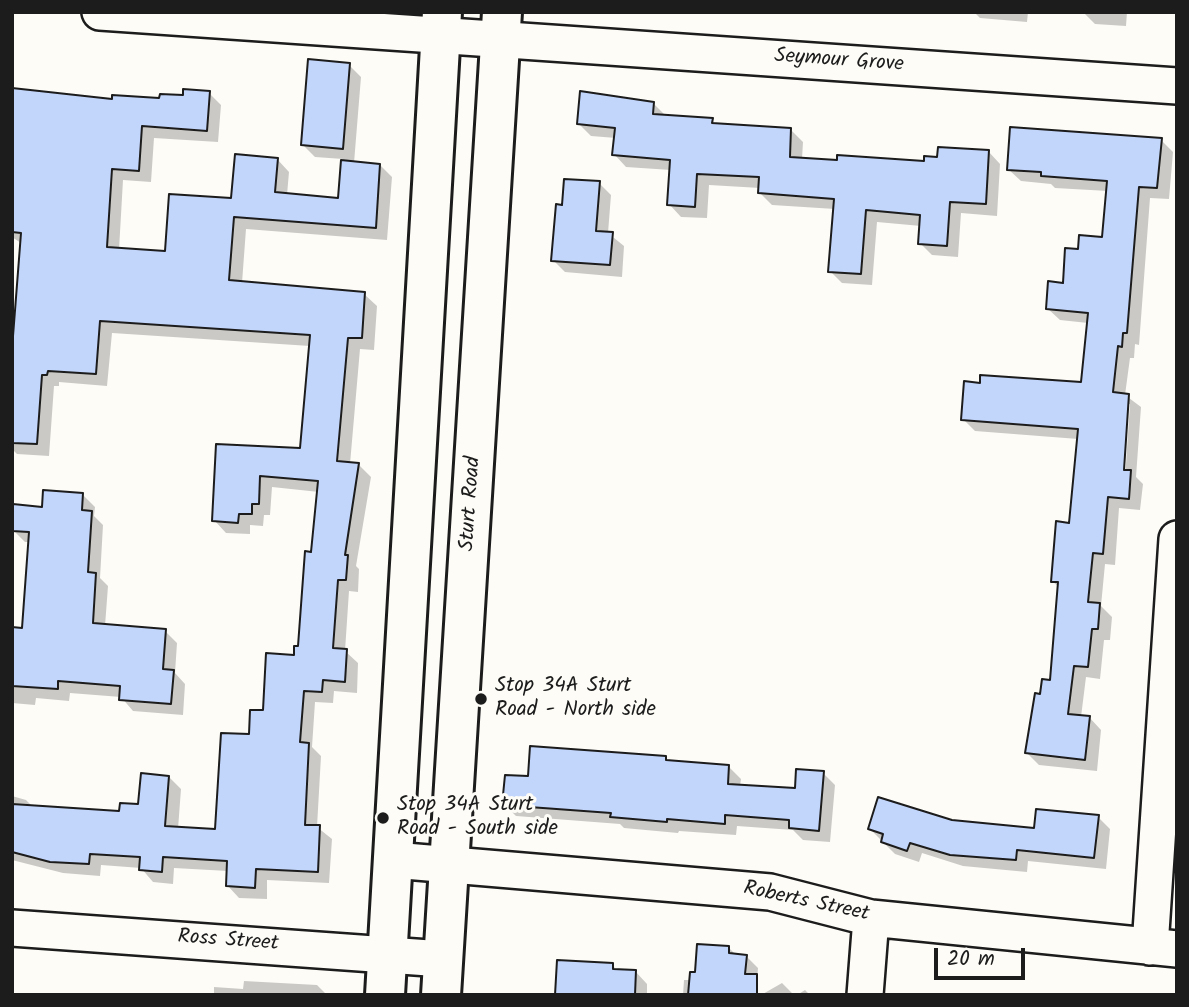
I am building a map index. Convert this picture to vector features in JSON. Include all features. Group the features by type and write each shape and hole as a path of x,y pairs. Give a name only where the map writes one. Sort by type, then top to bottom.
{"main road":[{"path":"385,995 441,23"},
{"name":"Sturt Road","path":"442,977 501,25"}],"street":[{"name":"Seymour Grove","path":"100,12 501,25 1177,86"},
{"path":"1163,948 1177,539"},
{"name":"Roberts Street","path":"393,860 450,862 771,892 871,918 1163,948"},
{"path":"865,995 871,918"},
{"name":"Ross Street","path":"12,928 388,953 442,977"}],"building":[{"path":"308,59 350,63 343,149 301,145"},
{"path":"12,88 112,99 112,95 159,98 160,94 183,95 183,89 210,91 207,131 142,126 139,171 112,169 107,247 165,251 169,194 231,198 235,154 278,158 275,192 338,198 341,160 380,164 376,228 234,217 229,280 365,292 362,338 348,338 337,461 359,463 345,555 348,555 346,580 338,580 333,648 347,649 345,682 323,680 322,692 304,691 300,742 309,743 305,825 320,825 318,872 256,869 255,888 226,886 227,861 163,857 162,872 139,870 140,857 90,854 89,864 50,862 12,852 12,804 119,811 120,803 138,804 141,773 169,776 165,826 215,829 221,733 249,734 250,710 263,710 266,653 294,655 294,646 298,646 305,551 311,552 318,481 260,476 259,504 252,504 252,514 239,514 238,523 212,521 216,444 300,448 310,335 100,321 96,374 48,371 47,375 42,375 37,444 12,443 12,349 21,233 12,232"},
{"path":"580,91 654,102 653,114 713,118 712,123 791,128 790,157 837,160 837,155 924,161 924,156 937,157 938,147 989,150 986,204 950,202 947,246 918,244 920,215 866,210 861,274 828,272 834,199 758,193 759,177 697,174 695,207 667,205 670,160 612,155 615,128 577,124"},
{"path":"1010,127 1162,138 1157,188 1139,187 1127,333 1123,333 1122,347 1118,346 1113,392 1129,394 1124,470 1131,470 1129,499 1108,497 1103,554 1093,553 1088,602 1100,603 1098,629 1092,629 1088,667 1074,666 1068,714 1090,716 1085,760 1025,753 1035,693 1040,694 1042,679 1050,680 1058,582 1051,582 1056,521 1069,523 1078,429 961,420 964,381 980,383 980,375 1081,382 1088,313 1046,309 1048,281 1063,283 1065,248 1078,249 1079,235 1102,237 1107,181 1041,176 1041,172 1007,170"},
{"path":"564,179 600,181 596,231 613,232 610,265 551,261 556,204 562,205"},
{"path":"43,490 83,493 82,510 92,511 88,572 96,573 93,623 166,629 163,669 174,670 171,704 119,700 120,686 58,681 58,689 12,686 12,627 22,628 29,532 12,531 13,504 42,507"},
{"path":"530,746 666,756 666,760 729,765 728,784 795,788 796,769 824,771 819,831 789,828 789,820 725,815 725,824 667,819 667,822 610,817 611,813 502,805 505,775 528,776"},
{"path":"878,797 952,820 1034,828 1036,809 1099,815 1094,858 1017,850 1016,860 950,855 910,843 907,851 881,842 883,834 868,829"},
{"path":"697,944 729,946 729,953 747,955 745,974 757,974 757,995 688,995 690,972 695,972"},
{"path":"557,960 613,963 613,969 636,970 635,995 555,995"}],"place":[{"name":"Stop 34A Sturt Road - North side","path":"481,699"},
{"name":"Stop 34A Sturt Road - South side","path":"383,818"}]}
